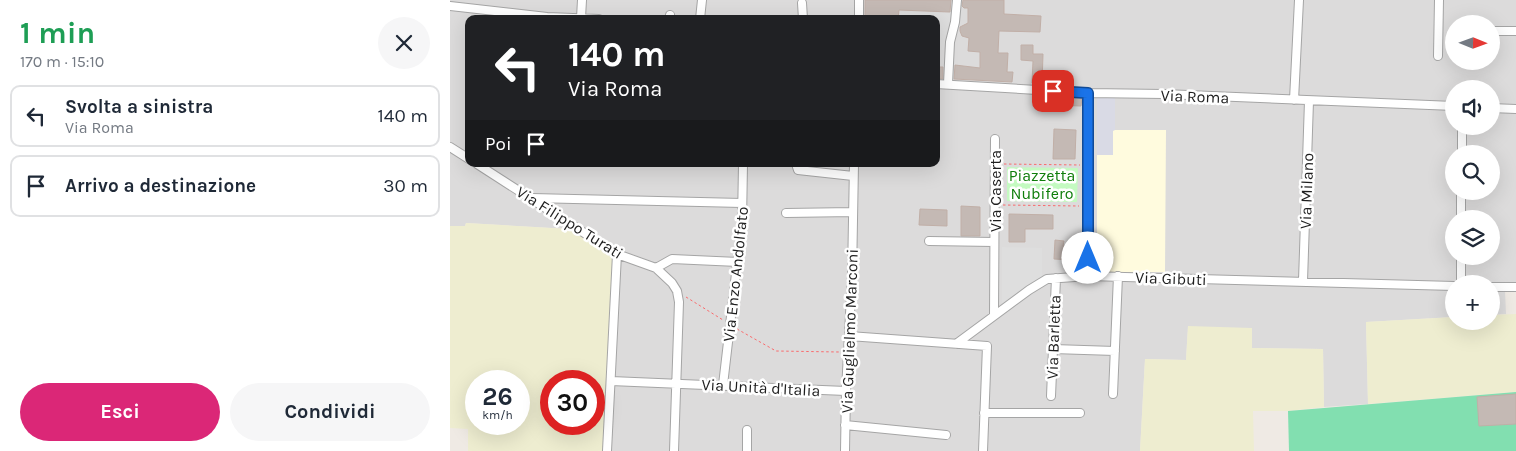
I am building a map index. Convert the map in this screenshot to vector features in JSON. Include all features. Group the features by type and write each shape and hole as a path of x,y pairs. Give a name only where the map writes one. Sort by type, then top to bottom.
{"street":[{"path":"581,15 582,0"},
{"path":"700,15 702,0"},
{"path":"858,15 859,0"},
{"path":"948,84 950,42 955,22 957,0"},
{"path":"1294,100 1299,0"},
{"path":"1438,56 1439,0"},
{"path":"802,3 803,15"},
{"path":"450,6 529,15"},
{"path":"1500,31 1516,31"},
{"name":"Via Roma","path":"940,84 1088,93 1164,94 1445,106"},
{"path":"1088,93 1088,276"},
{"name":"Via Milano","path":"1303,282 1309,101"},
{"path":"1500,109 1516,110"},
{"name":"Via Caserta","path":"994,315 995,139"},
{"path":"450,147 465,156"},
{"name":"Via Filippo Turati","path":"482,167 617,254 656,268 672,283 677,291"},
{"name":"Via Enzo Andolfato","path":"723,385 742,222 743,167"},
{"path":"797,167 798,170 853,176"},
{"name":"Via Guglielmo Marconi","path":"845,451 854,167"},
{"path":"532,198 742,203"},
{"path":"786,214 853,212"},
{"name":"Via Caserta","path":"929,241 994,242"},
{"path":"607,451 617,254"},
{"path":"656,268 672,259 738,262"},
{"path":"1112,394 1118,276"},
{"name":"Via Gibuti","path":"956,344 1029,290 1047,279 1118,276 1445,286"},
{"name":"Via Barletta","path":"1051,396 1056,278"},
{"path":"1500,287 1516,287"},
{"path":"674,451 679,302 677,291"},
{"path":"848,336 987,346 983,451"},
{"path":"1053,349 1114,351"},
{"name":"Via Unità d'Italia","path":"611,381 846,391"},
{"path":"984,413 1080,413"},
{"path":"845,425 946,435"},
{"path":"747,451 748,430"}],"path":[{"path":"995,164 1088,165"},
{"path":"994,205 1088,206"},
{"path":"677,291 730,325 776,351 848,352"}],"shaded area":[{"path":"450,0 1516,0 1516,292 1505,291 1506,314 1500,314 1500,275 1445,275 1445,318 1366,322 1368,404 1324,407 1323,349 1252,348 1188,327 1186,360 1145,359 1140,451 604,451 613,261 569,229 466,223 465,226 450,226"},
{"path":"900,12 952,13 944,50 940,50 940,15 900,15"},
{"path":"1097,96 1115,96 1113,155 1097,155"},
{"path":"1113,130 1166,130 1165,272 1097,272 1097,155 1113,154"},
{"path":"1002,247 1042,248 1042,278 1002,304"}],"green space":[{"name":"Piazzetta Nubifero","path":"1007,167 1078,168 1077,202 1007,201"},
{"path":"466,223 569,229 608,253 613,261 605,430 605,370 540,370 540,435 605,435 604,451 468,451 468,435 530,435 530,370 465,370 465,429 450,428 450,226 465,226"},
{"path":"1516,314 1516,392 1368,404 1366,322 1445,318 1445,330 1500,330 1500,315"},
{"path":"1188,326 1252,328 1252,348 1323,349 1324,407 1288,411 1253,411 1254,451 1140,451 1145,359 1186,360"},
{"path":"1516,392 1516,451 1289,451 1288,411"}],"building":[{"path":"865,0 951,0 950,12 899,10 898,15 865,15"},
{"path":"963,0 1004,0 1004,14 1041,16 1040,32 999,31 998,53 1008,53 1007,72 1013,72 1012,82 954,79 955,65 980,68 980,52 968,51 969,38 962,36 960,31 960,27 968,23 968,8 962,6"},
{"path":"1021,45 1033,45 1033,54 1043,54 1042,84 1032,83 1033,61 1021,60"},
{"path":"940,67 943,67 943,79 940,79"},
{"path":"1053,97 1082,98 1081,106 1053,105"},
{"path":"1054,129 1076,130 1075,159 1053,159"},
{"path":"961,206 980,207 980,236 961,236"},
{"path":"920,209 947,210 947,226 919,225"},
{"path":"1009,214 1053,215 1053,229 1025,229 1025,242 1009,242"},
{"path":"1055,240 1064,241 1063,246 1074,246 1073,260 1054,259"},
{"path":"1516,394 1516,424 1479,426 1477,397"}],"route":[{"path":"1053,91 1088,93 1088,258"}]}
